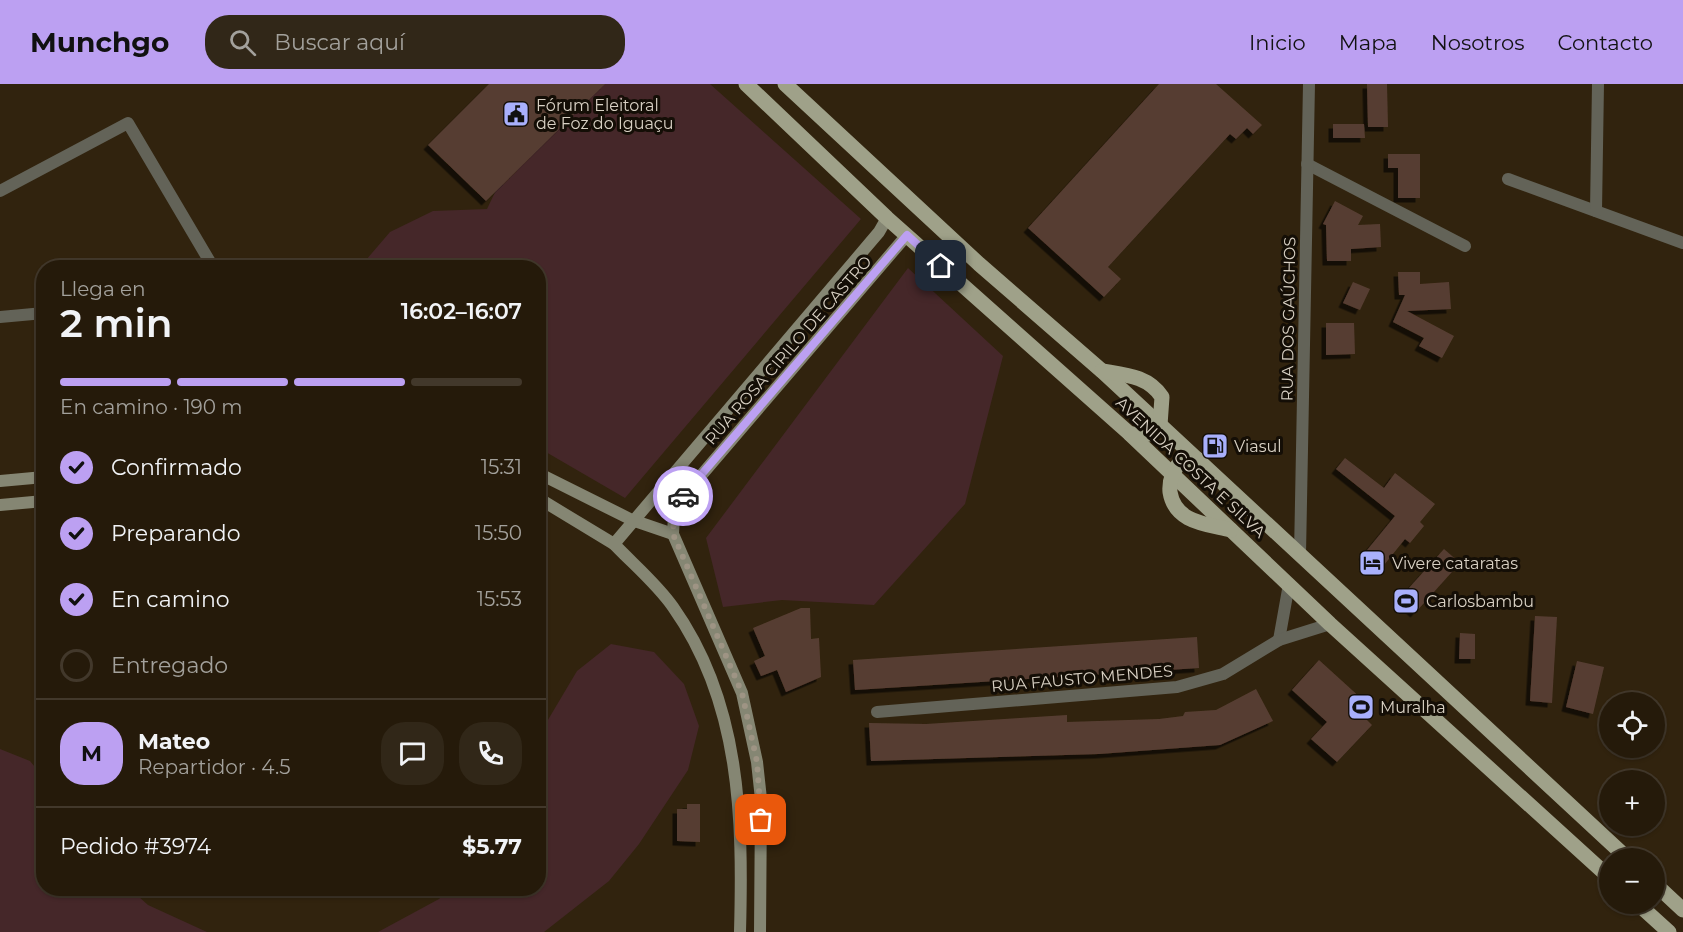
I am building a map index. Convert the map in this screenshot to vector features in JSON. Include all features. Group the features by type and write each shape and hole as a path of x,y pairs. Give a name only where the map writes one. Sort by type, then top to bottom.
{"main road":[{"name":"AVENIDA COSTA E SILVA","path":"746,84 886,218 1130,434 1329,624 1599,868"},
{"name":"AVENIDA COSTA E SILVA","path":"785,84 994,278 1102,371 1616,848"},
{"path":"614,544 632,520 879,232 886,218"},
{"name":"RUA ROSA CIRILO DE CASTRO","path":"673,534 674,515 681,499 907,235"},
{"path":"1102,371 1135,377 1156,388 1162,397 1160,425 1152,435 1130,434"},
{"path":"1197,459 1181,461 1172,473 1170,494 1180,514 1234,531"},
{"path":"546,477 632,520 673,534 742,693 757,762 761,799 760,932"},
{"path":"0,481 36,478"},
{"path":"0,505 36,502"},
{"path":"546,503 614,544 672,605 691,635 721,701 737,778 742,863 740,932"},
{"path":"721,701 742,693"},
{"path":"742,863 762,864"},
{"path":"1665,893 1683,910"},
{"path":"1649,914 1669,932"}],"street":[{"name":"RUA DOS GAÚCHOS","path":"1300,554 1309,84"},
{"path":"1596,211 1598,84"},
{"path":"0,191 128,123 209,260"},
{"path":"1307,164 1465,246"},
{"path":"1508,179 1683,243"},
{"path":"0,317 36,314"},
{"path":"1279,640 1289,584"},
{"name":"RUA FAUSTO MENDES","path":"877,712 1177,687 1223,674 1279,640 1329,624"}],"shaded area":[{"path":"603,84 710,84 861,219 625,498 546,452 546,260 366,260 390,232 433,211 487,209 511,159"},
{"path":"908,268 1003,356 965,504 874,605 782,600 723,607 706,538"},
{"path":"611,644 654,652 684,684 699,726 688,770 639,844 609,881 544,932 378,932 442,896 546,896 546,723 577,671"},
{"path":"0,749 30,761 36,768 36,896 138,896 148,905 207,932 0,932"}],"building":[{"name":"Fórum Eleitoral de Foz do Iguaçu","path":"489,84 605,84 486,201 428,145"},
{"path":"1159,84 1216,84 1262,125 1253,134 1247,128 1236,139 1230,134 1108,267 1121,279 1104,297 1028,228"},
{"path":"1367,84 1387,84 1388,127 1368,127"},
{"path":"1333,124 1364,124 1365,138 1333,138"},
{"path":"1388,154 1420,154 1420,198 1398,198 1398,168 1388,168"},
{"path":"1335,201 1363,216 1358,225 1380,224 1381,247 1351,249 1351,261 1327,261 1326,225 1323,224"},
{"path":"1398,272 1420,272 1420,284 1449,282 1451,309 1407,311 1454,336 1442,358 1419,346 1424,338 1393,322 1405,295 1399,295"},
{"path":"1353,282 1370,289 1360,310 1343,303"},
{"path":"1326,323 1354,323 1355,354 1326,355"},
{"path":"1345,458 1384,488 1395,473 1435,504 1420,522 1424,526 1410,543 1405,539 1380,570 1363,555 1395,516 1336,469"},
{"path":"1444,549 1460,563 1415,613 1399,599"},
{"path":"801,608 810,608 811,639 819,638 821,677 786,692 777,670 761,676 754,661 765,656 753,628"},
{"path":"1535,616 1557,617 1552,703 1530,701"},
{"path":"1460,633 1475,634 1475,659 1459,659"},
{"path":"1197,637 1199,668 855,690 853,660"},
{"path":"1319,660 1374,710 1366,719 1372,725 1337,762 1311,739 1327,722 1292,690"},
{"path":"1577,661 1604,667 1593,714 1566,707"},
{"path":"1256,689 1273,721 1220,745 1099,754 871,761 869,723 926,724 1067,715 1067,722 1159,719 1183,716 1185,712 1216,710"},
{"path":"687,804 700,804 700,842 677,841 677,809 687,809"}],"way so far":[{"path":"683,496 674,515 673,534 742,693 757,762 761,820"}],"place":[{"name":"Fórum Eleitoral de Foz do Iguaçu","path":"516,114"},
{"name":"Viasul","path":"1215,446"},
{"name":"Vivere cataratas","path":"1372,563"},
{"name":"Carlosbambu","path":"1406,601"},
{"name":"Muralha","path":"1361,707"}],"route":[{"path":"683,496 896,251 907,235 941,266"}]}
